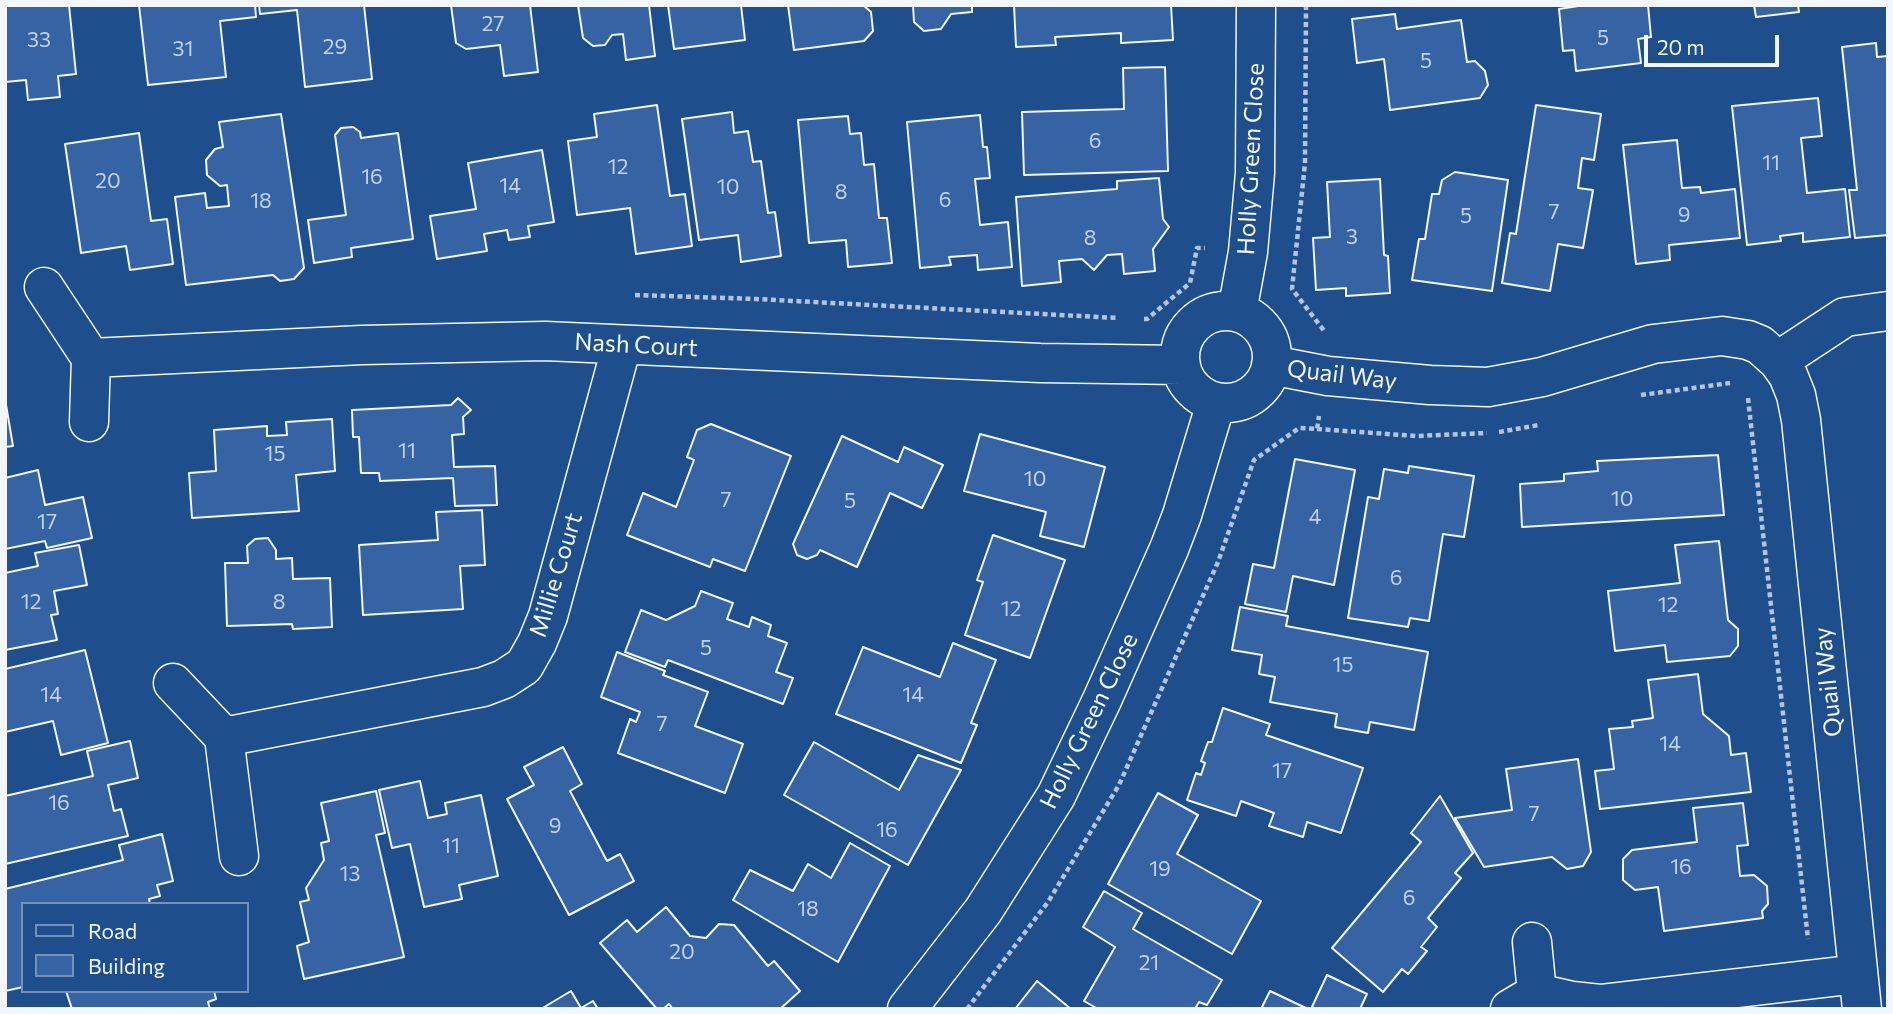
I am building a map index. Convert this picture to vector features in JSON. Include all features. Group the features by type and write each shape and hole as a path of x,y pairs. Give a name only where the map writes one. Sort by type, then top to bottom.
{"street":[{"name":"Holly Green Close","path":"1237,312 1248,252 1255,173 1256,5"},
{"path":"44,287 91,358 89,422"},
{"path":"1222,311 1237,312 1252,318 1263,330 1270,344 1269,374 1252,395 1240,401 1216,403 1191,387 1181,365 1181,348 1186,334 1195,323 1222,311"},
{"path":"1778,360 1845,317 1888,311"},
{"name":"Quail Way","path":"1271,365 1328,376 1430,386 1488,387 1542,377 1653,344 1722,336 1748,340 1770,351 1788,374 1801,420 1860,991"},
{"name":"Nash Court","path":"91,358 362,345 545,341 1040,363 1181,365"},
{"name":"Millie Court","path":"224,737 483,687 504,679 524,666 548,616 622,345"},
{"name":"Holly Green Close","path":"907,1009 983,911 1056,796 1117,667 1182,515 1216,403"},
{"path":"173,683 224,737 239,856"},
{"path":"1532,942 1524,1001 1600,1004 1860,991"}],"path":[{"path":"1306,5 1305,163 1292,289 1326,333"},
{"path":"1133,319 1147,320 1190,283 1197,248 1209,248"},
{"path":"635,295 1119,318"},
{"path":"1748,395 1809,953"}],"building":[{"path":"5,5 69,5 76,74 58,76 60,97 28,100 26,80 5,82"},
{"path":"139,5 255,5 256,17 220,21 226,77 148,85"},
{"path":"259,5 364,5 372,79 305,87 297,10 260,14"},
{"path":"451,5 530,5 538,72 504,76 500,45 466,49 456,43"},
{"path":"578,5 649,5 655,56 626,60 623,34 612,35 605,45 593,46 583,38"},
{"path":"668,5 741,5 745,40 674,49"},
{"path":"788,5 863,5 871,12 873,31 864,41 794,50"},
{"path":"913,5 972,5 972,12 951,14 941,29 924,31 914,22"},
{"path":"1014,5 1171,5 1173,40 1121,43 1121,33 1055,37 1056,45 1016,47"},
{"path":"1585,5 1648,5 1651,37 1638,39 1641,63 1576,71 1574,50 1563,51 1559,9"},
{"path":"1754,5 1798,5 1799,12 1756,17"},
{"path":"1395,14 1397,29 1461,20 1467,62 1475,61 1485,71 1488,85 1480,98 1390,110 1384,59 1357,63 1352,19"},
{"path":"1876,43 1877,57 1888,56 1888,235 1855,238 1849,190 1857,190 1842,47"},
{"path":"1165,67 1168,171 1024,175 1022,112 1124,109 1123,68"},
{"path":"1818,98 1822,136 1801,138 1807,193 1845,189 1850,237 1803,242 1803,233 1780,236 1781,241 1747,245 1732,106"},
{"path":"657,105 670,196 685,194 692,246 636,254 630,208 577,215 568,141 597,137 594,114"},
{"path":"1536,105 1601,114 1594,160 1582,158 1578,188 1593,190 1583,248 1558,244 1550,291 1502,283 1510,233 1516,234"},
{"path":"732,112 734,133 748,131 753,162 761,161 768,213 775,212 781,256 741,262 738,235 699,240 682,119"},
{"path":"281,114 304,268 294,279 280,281 273,275 186,285 175,197 205,193 207,208 229,206 227,185 220,186 207,175 206,160 215,149 223,147 219,122"},
{"path":"980,115 990,178 975,179 980,225 1008,222 1012,267 978,270 977,255 949,257 951,265 920,268 907,122"},
{"path":"848,116 850,134 861,133 864,165 874,164 879,218 887,218 892,263 848,267 846,240 809,243 798,120"},
{"path":"353,127 360,132 361,138 398,133 413,239 351,248 352,257 314,263 308,220 346,215 335,135 341,128"},
{"path":"139,133 151,221 167,219 173,264 130,270 126,246 81,253 65,144"},
{"path":"1677,140 1682,188 1700,187 1701,193 1735,189 1740,238 1669,245 1670,260 1636,264 1623,145"},
{"path":"542,150 554,222 528,226 530,237 509,240 507,230 484,234 487,251 437,259 430,216 476,209 468,163"},
{"path":"1455,172 1508,180 1492,291 1412,280 1419,239 1425,239 1432,194 1439,194 1442,180"},
{"path":"1159,178 1163,219 1169,227 1153,249 1155,271 1124,274 1122,254 1107,255 1094,270 1082,259 1059,261 1061,282 1022,286 1016,197 1117,189 1117,181"},
{"path":"1380,179 1384,255 1388,256 1390,293 1346,296 1346,288 1316,290 1313,238 1330,237 1327,182"},
{"path":"458,398 471,410 463,417 464,434 452,435 454,467 495,466 497,505 455,506 453,478 380,481 379,473 361,473 359,437 353,437 352,410 451,405"},
{"path":"5,399 13,446 5,447"},
{"path":"332,419 335,471 296,475 299,511 192,518 189,473 216,471 214,430 267,426 267,436 287,435 286,422"},
{"path":"711,424 791,456 745,571 713,559 710,567 627,535 643,493 676,507 694,460 687,457 697,430"},
{"path":"980,434 1105,467 1084,547 1040,536 1046,512 964,491"},
{"path":"842,436 898,462 904,447 943,465 922,508 890,493 857,567 820,550 817,555 807,559 797,555 793,544"},
{"path":"1718,455 1724,515 1522,527 1520,484 1564,481 1564,474 1598,471 1597,461"},
{"path":"1295,459 1355,470 1334,585 1293,576 1286,612 1245,604 1253,564 1274,568"},
{"path":"1409,466 1474,476 1464,537 1443,534 1429,621 1410,618 1408,627 1348,618 1368,497 1379,499 1384,469 1408,473"},
{"path":"38,470 45,505 83,497 92,538 47,548 45,541 5,549 5,478"},
{"path":"482,510 485,565 460,566 463,609 363,615 359,545 438,540 436,512"},
{"path":"993,535 1065,560 1030,658 965,635 983,582 977,580"},
{"path":"268,538 276,550 276,559 292,558 293,579 330,578 332,627 293,629 292,624 227,626 225,563 248,563 247,546 255,539"},
{"path":"1719,541 1728,620 1738,629 1738,646 1730,656 1667,662 1665,645 1615,651 1608,591 1680,583 1675,545"},
{"path":"79,545 87,585 54,591 58,614 51,615 57,640 5,650 5,573 38,566 35,553"},
{"path":"701,591 733,603 727,619 749,627 752,617 771,625 768,636 787,643 776,672 793,678 783,704 668,660 665,667 625,652 641,610 666,620 695,606"},
{"path":"1240,607 1288,616 1286,626 1428,652 1414,730 1370,722 1368,733 1335,727 1337,714 1270,702 1275,677 1259,674 1262,655 1232,650"},
{"path":"953,643 996,660 971,723 977,725 961,763 836,714 863,647 940,677"},
{"path":"85,650 108,743 61,755 53,721 5,732 5,669"},
{"path":"617,652 665,671 663,675 708,692 695,726 743,744 725,793 618,753 630,719 636,722 640,712 601,697"},
{"path":"1698,674 1703,714 1729,736 1731,755 1746,753 1751,792 1600,809 1595,771 1614,769 1609,729 1633,727 1632,721 1653,718 1648,680"},
{"path":"1223,708 1270,724 1266,735 1363,768 1341,833 1307,822 1303,837 1269,826 1274,813 1241,801 1236,816 1187,800 1196,773 1201,775 1205,763 1201,761 1208,742 1212,742"},
{"path":"130,741 138,778 108,785 114,811 121,809 128,836 5,864 5,796 93,776 87,751"},
{"path":"814,742 899,790 918,755 961,770 908,865 784,795"},
{"path":"563,747 582,784 570,791 607,861 620,854 634,881 569,915 507,799 534,785 524,767"},
{"path":"1578,759 1591,852 1583,866 1567,869 1552,857 1484,867 1455,818 1512,810 1506,769"},
{"path":"420,781 428,818 447,814 445,803 481,795 498,876 459,885 462,899 424,907 410,844 392,848 379,790"},
{"path":"376,791 385,833 376,835 404,957 304,979 297,946 309,942 300,902 309,900 306,888 324,860 321,843 329,841 321,803"},
{"path":"1158,793 1198,815 1177,854 1261,901 1232,954 1108,884"},
{"path":"1440,796 1473,853 1455,873 1461,878 1428,918 1437,927 1421,947 1427,951 1408,974 1402,969 1383,992 1332,948 1421,842 1411,833"},
{"path":"1743,803 1748,845 1737,846 1740,876 1754,875 1767,886 1768,904 1762,911 1763,918 1664,931 1658,887 1635,890 1623,880 1623,859 1632,850 1697,842 1693,808"},
{"path":"162,834 173,881 157,885 160,896 149,899 150,902 21,902 21,987 5,991 5,889 123,860 119,845"},
{"path":"850,843 890,866 838,962 733,900 750,870 793,891 808,864 831,878"},
{"path":"1104,891 1142,913 1133,929 1222,980 1207,1005 1199,1002 1195,1009 1098,1009 1084,1001 1115,947 1083,927"},
{"path":"666,907 690,936 706,938 719,924 734,925 768,966 774,961 800,991 780,1009 673,1009 669,1004 663,1009 657,1009 600,943 627,920 637,932"},
{"path":"1327,975 1367,994 1360,1009 1311,1009"},
{"path":"1037,981 1071,1009 1015,1009"},
{"path":"571,991 581,1008 593,1001 598,1009 541,1009"},
{"path":"1270,991 1308,1009 1261,1009"},
{"path":"67,993 214,993 216,999 208,1002 210,1009 72,1009"}]}
